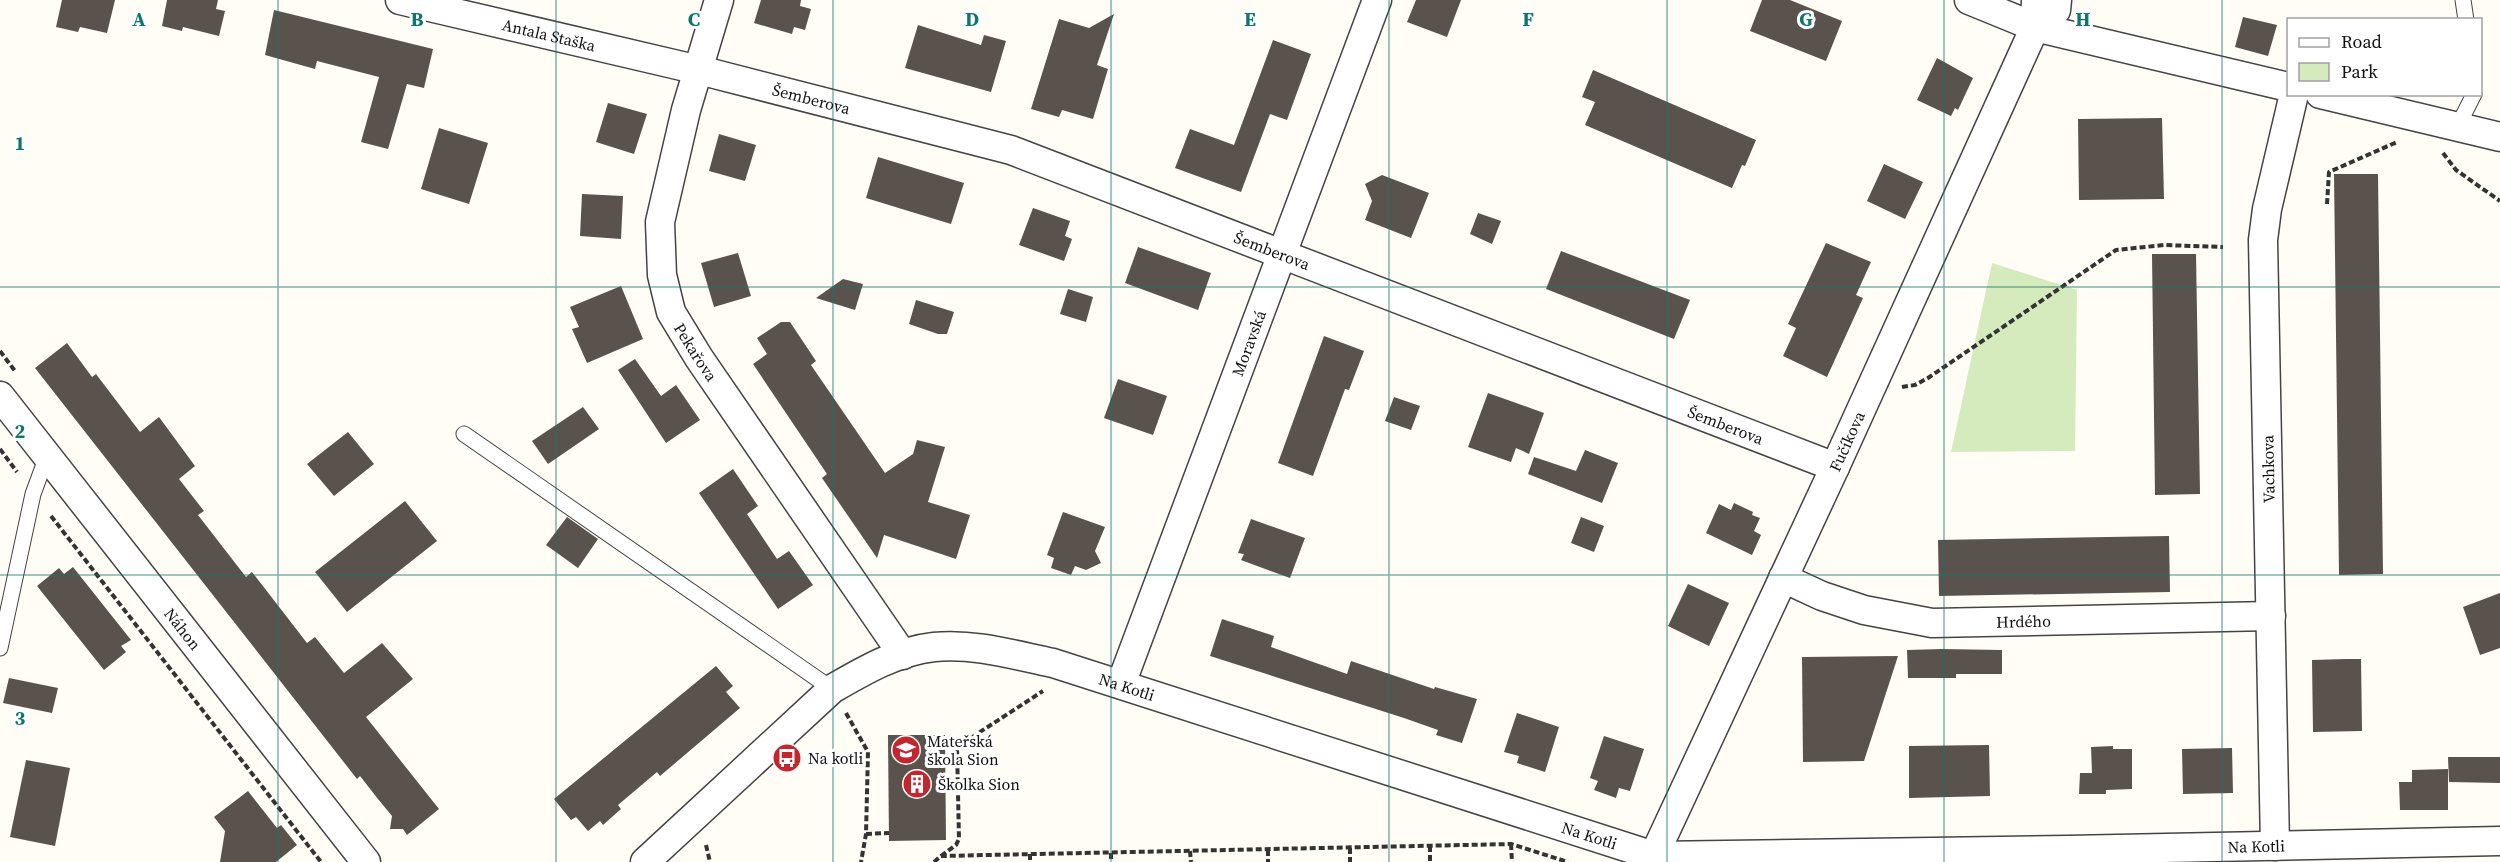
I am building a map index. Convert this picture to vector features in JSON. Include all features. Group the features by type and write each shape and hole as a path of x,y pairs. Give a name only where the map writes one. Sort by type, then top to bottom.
{"street":[{"name":"Antala Staška","path":"400,0 699,70"},
{"name":"Pekařova","path":"719,0 686,110 660,222 662,275 671,312 699,358 903,655"},
{"name":"Moravská","path":"1121,684 1377,0"},
{"path":"1969,0 2035,13 2287,86"},
{"name":"Fučíkova","path":"1653,859 1835,467 2035,13 2056,10 2057,0"},
{"name":"Šemberova","path":"699,70 1011,150 1835,467"},
{"name":"Vachkova","path":"2275,846 2263,240 2267,209 2294,96"},
{"path":"2328,96 2500,137"},
{"name":"Náhon","path":"0,396 366,862"},
{"name":"Hrdého","path":"1783,578 1822,596 1863,610 1932,623 2271,616"},
{"name":"Na Kotli","path":"653,860 832,689 866,670 903,655 933,647 988,650 1053,663 1653,859 2500,841"}],"lane":[{"path":"2463,0 2466,18"},
{"path":"2457,128 2473,96"},
{"path":"464,434 832,689"},
{"path":"0,648 33,494 47,456"}],"path":[{"path":"2327,204 2329,172 2399,141"},
{"path":"2442,152 2456,170 2500,201"},
{"path":"1901,387 1915,386 1928,378 2116,250 2164,244 2223,248"},
{"path":"0,448 33,494 321,862"},
{"path":"832,689 868,752 866,834 861,862"},
{"path":"934,862 959,839 957,747 1045,689"},
{"path":"866,834 889,833"},
{"path":"941,856 1511,844 1568,862"},
{"path":"1511,844 1512,862"},
{"path":"1430,846 1430,862"},
{"path":"1350,848 1350,862"},
{"path":"1268,850 1268,862"},
{"path":"1190,851 1191,862"},
{"path":"1111,853 1112,862"},
{"path":"1030,854 1030,862"},
{"path":"951,856 951,862"}],"green space":[{"path":"1992,263 2077,290 2075,451 1951,452"}],"building":[{"path":"62,0 115,0 107,33 80,27 78,32 56,27"},
{"path":"167,0 218,0 216,9 225,11 219,36 183,27 182,31 162,26"},
{"path":"761,0 801,0 800,6 811,9 805,30 794,27 792,34 754,23"},
{"path":"1416,0 1461,0 1447,37 1407,22"},
{"path":"1762,0 1790,0 1842,21 1826,61 1750,31"},
{"path":"274,10 433,49 424,88 407,84 388,149 361,142 379,77 317,61 315,69 265,55"},
{"path":"1114,14 1097,65 1108,69 1093,119 1062,110 1059,117 1031,109 1059,19 1089,28"},
{"path":"2243,17 2277,25 2268,56 2235,47"},
{"path":"918,25 981,45 984,35 1006,41 991,92 905,68"},
{"path":"1273,40 1311,54 1287,120 1270,114 1241,192 1175,168 1190,129 1234,145"},
{"path":"1937,58 1973,78 1958,110 1955,108 1951,116 1917,100"},
{"path":"1593,70 1756,140 1732,188 1585,125 1595,102 1582,97"},
{"path":"608,103 647,114 634,154 596,142"},
{"path":"2162,118 2164,199 2079,200 2078,119"},
{"path":"439,128 488,143 469,204 421,189"},
{"path":"719,134 756,145 745,181 709,171"},
{"path":"878,157 964,183 951,224 866,198"},
{"path":"1884,164 1923,182 1905,219 1867,201"},
{"path":"2334,174 2378,174 2383,574 2339,575"},
{"path":"1382,175 1429,193 1411,238 1365,220 1372,201 1365,184"},
{"path":"582,194 623,196 621,239 580,236"},
{"path":"1033,208 1070,221 1065,236 1072,239 1064,261 1019,245"},
{"path":"1478,213 1501,221 1492,244 1470,234"},
{"path":"1826,243 1871,262 1856,295 1863,298 1827,377 1783,356 1796,328 1788,324"},
{"path":"1138,247 1211,273 1198,310 1125,283"},
{"path":"1561,251 1690,300 1674,339 1546,289"},
{"path":"738,253 751,296 714,307 701,263"},
{"path":"2152,254 2196,254 2200,494 2155,495"},
{"path":"843,279 863,284 855,310 816,298"},
{"path":"621,286 643,339 587,363 572,329 579,327 570,307"},
{"path":"1068,289 1093,297 1086,322 1060,314"},
{"path":"916,300 954,312 947,334 938,334 909,324"},
{"path":"781,322 790,322 816,361 811,365 885,473 913,454 917,440 945,447 928,502 970,515 956,559 884,535 877,558 822,478 827,474 753,364 767,354 757,338"},
{"path":"1324,336 1364,351 1349,390 1345,389 1313,476 1278,463"},
{"path":"67,343 92,377 96,374 140,432 159,417 195,466 179,479 204,511 198,515 246,577 252,572 307,643 315,637 344,673 382,643 413,679 366,717 439,809 407,835 403,829 390,829 392,816 360,776 357,779 35,368"},
{"path":"635,359 661,396 676,385 700,420 666,443 618,370"},
{"path":"1118,379 1167,396 1153,435 1104,418"},
{"path":"1488,393 1544,413 1529,454 1516,448 1511,462 1468,447"},
{"path":"1394,397 1420,406 1411,430 1385,421"},
{"path":"583,407 599,429 548,464 532,441"},
{"path":"348,432 374,464 334,496 307,464"},
{"path":"1585,450 1618,463 1602,503 1528,474 1534,457 1576,471"},
{"path":"733,469 758,506 747,514 777,559 789,551 813,585 778,609 699,493"},
{"path":"405,501 437,541 347,612 315,572"},
{"path":"1734,503 1760,518 1754,531 1761,535 1752,555 1706,533 1719,504 1731,510"},
{"path":"1063,512 1105,527 1095,551 1101,563 1086,570 1075,566 1071,575 1051,568 1054,558 1047,555"},
{"path":"567,517 598,539 578,568 546,545"},
{"path":"1581,517 1604,526 1594,552 1571,543"},
{"path":"1251,519 1305,538 1290,578 1241,560 1244,554 1238,553"},
{"path":"2169,536 2170,592 1939,596 1938,540"},
{"path":"73,567 131,640 121,646 126,652 104,670 37,586 59,568 64,574"},
{"path":"1688,584 1729,603 1709,646 1668,626"},
{"path":"2500,593 2500,648 2480,655 2463,607"},
{"path":"1222,619 1274,636 1271,647 1347,674 1351,661 1434,689 1435,687 1477,699 1462,743 1436,735 1438,730 1404,718 1210,656"},
{"path":"1907,650 2002,650 2002,674 1956,674 1956,678 1908,678"},
{"path":"1898,656 1864,761 1803,762 1802,657"},
{"path":"2361,659 2362,731 2313,732 2312,660"},
{"path":"716,666 733,686 726,692 740,708 660,776 657,772 618,805 621,809 603,825 600,821 588,831 576,817 571,820 554,799"},
{"path":"9,678 58,688 52,713 3,703"},
{"path":"1517,713 1559,727 1545,772 1517,763 1519,756 1504,752"},
{"name":"Školka Sion","path":"888,735 945,735 946,840 889,841"},
{"path":"1604,736 1644,749 1630,791 1619,788 1616,798 1594,790 1598,781 1590,778"},
{"path":"1989,745 1990,796 1909,798 1909,746"},
{"path":"2113,746 2113,749 2132,749 2132,789 2106,790 2106,794 2079,794 2080,773 2092,773 2091,747"},
{"path":"2232,748 2233,793 2183,794 2182,749"},
{"path":"2448,757 2500,757 2500,783 2449,782"},
{"path":"26,760 70,768 55,846 10,837"},
{"path":"2448,769 2448,810 2400,810 2399,782 2412,782 2412,770"},
{"path":"248,791 277,828 281,825 297,845 276,862 220,862 225,831 214,817"}],"place":[{"name":"Mateřská škola Sion","path":"906,750"},
{"name":"Na kotli","path":"787,758"},
{"name":"Školka Sion","path":"917,784"}]}
